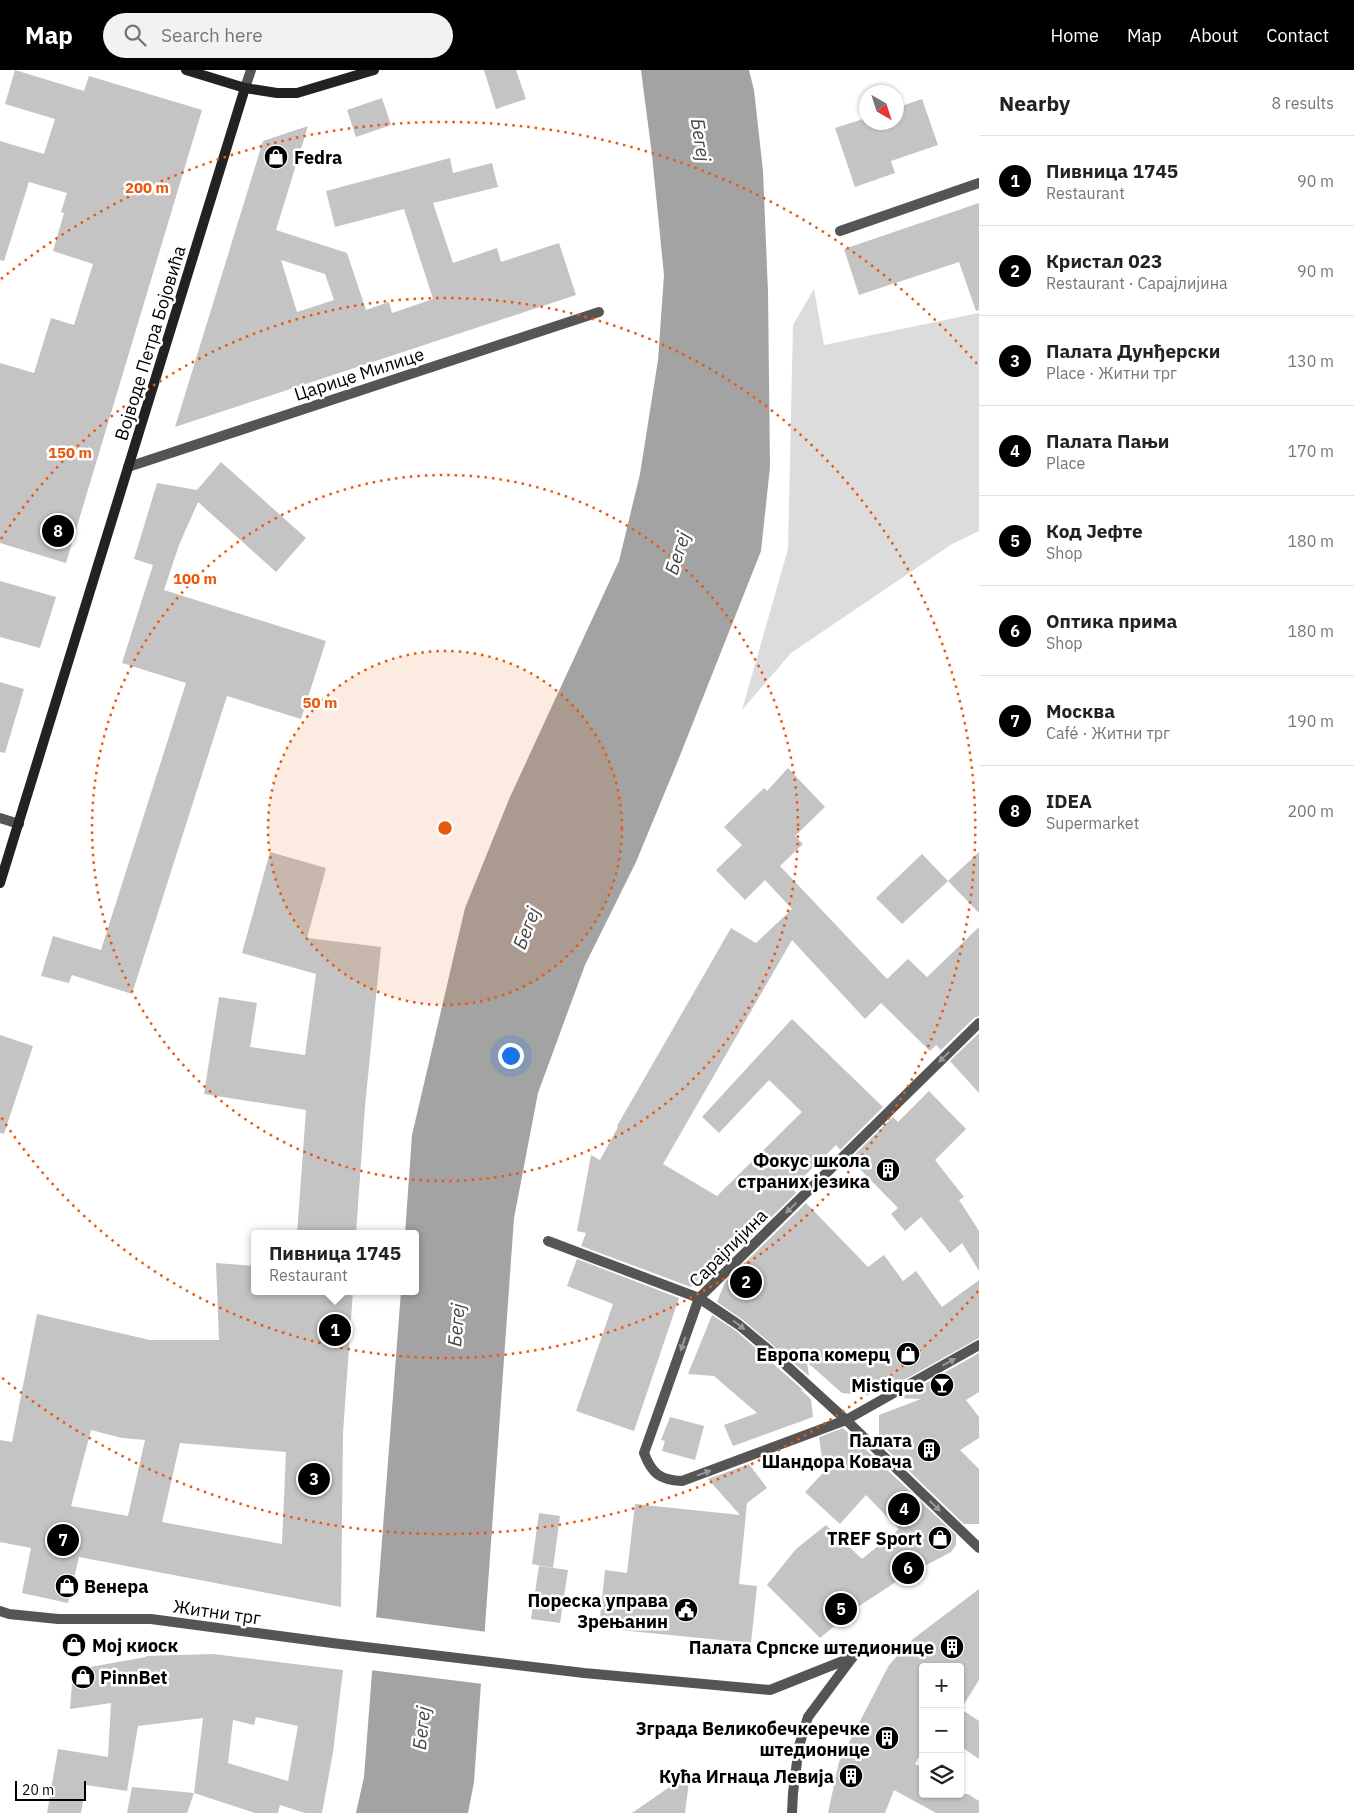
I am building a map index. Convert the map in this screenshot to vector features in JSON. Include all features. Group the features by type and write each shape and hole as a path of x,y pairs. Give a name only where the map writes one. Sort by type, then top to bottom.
{"street":[{"path":"186,70 245,88 271,93 297,93 374,70"},
{"name":"Војводе Петра Бојовића","path":"0,883 250,70"},
{"path":"840,231 979,183"},
{"name":"Царице Милице","path":"128,467 599,312"},
{"path":"0,818 18,824"},
{"name":"Сарајлијина","path":"846,1420 682,1481 668,1480 658,1476 649,1466 644,1453 698,1298 979,1023"},
{"path":"548,1240 698,1298 739,1325 846,1420 979,1548"},
{"path":"846,1420 979,1345"},
{"name":"Житни трг","path":"0,1611 9,1614 58,1619 151,1619 369,1648 713,1686 770,1690 853,1657 808,1717 799,1746 792,1813"}],"shaded area":[{"path":"814,289 824,345 979,313 979,531 952,544 791,653 742,710 788,549 793,325"}],"water":[{"name":"Бегеј","path":"641,70 749,70 754,90 763,171 768,292 770,467 761,551 636,862 585,965 538,1093 514,1218 474,1782 468,1813 356,1813 364,1777 401,1295 419,1295 419,1230 405,1230 412,1135 465,908 510,797 619,561 640,474 658,360 664,275"}],"pier":[{"path":"374,1617 487,1632 483,1684 370,1670"}],"building":[{"path":"15,70 84,91 89,76 202,110 66,563 0,543 0,363 34,373 51,318 74,325 93,264 53,251 64,213 61,212 67,193 29,182 4,261 0,260 0,141 44,154 55,119 5,104"},
{"path":"484,70 516,70 526,99 496,109"},
{"path":"382,98 391,125 356,137 347,110"},
{"path":"922,99 938,145 891,161 895,173 855,187 835,128 859,120 859,130 904,130 904,105"},
{"path":"308,126 276,230 347,253 366,310 389,302 392,313 433,299 404,209 335,227 326,191 450,158 453,173 492,163 498,187 433,203 453,263 497,248 501,262 559,243 576,295 175,427 263,141","holes":["281,260 325,274 334,300 297,312"]},
{"path":"979,203 979,310 976,311 959,262 859,295 844,249"},
{"path":"221,462 306,538 276,572 198,502 179,545 164,590 326,641 301,719 227,696 132,994 72,975 69,983 41,976 53,936 101,950 186,683 122,663 153,565 134,559 157,483 197,490"},
{"path":"0,581 56,597 40,648 0,637"},
{"path":"0,682 24,689 5,753 0,752"},
{"path":"788,768 825,807 795,836 803,844 780,866 887,979 908,959 927,977 979,927 979,1016 974,1018 941,1050 936,1045 930,1051 881,1003 865,1019 792,940 663,1164 717,1196 802,1112 769,1080 719,1133 702,1117 792,1019 883,1107 840,1150 836,1145 792,1188 796,1193 738,1250 744,1236 691,1287 581,1246 586,1233 577,1231 591,1155 600,1160 617,1126 731,928 756,943 792,909 765,880 745,900 716,870 742,845 724,827 764,788 767,791"},
{"path":"270,852 326,868 307,938 381,947 365,1106 356,1230 297,1230 306,1110 204,1094 219,997 257,1003 250,1047 305,1055 316,974 242,953"},
{"path":"979,852 979,913 948,881"},
{"path":"922,854 948,881 902,924 876,898"},
{"path":"979,1033 979,1093 950,1061"},
{"path":"0,1035 33,1046 4,1134 0,1133"},
{"path":"929,1091 966,1129 935,1160 964,1197 959,1200 979,1231 979,1271 962,1243 950,1253 921,1217 905,1231 891,1214 898,1208 850,1159 893,1117 898,1122"},
{"path":"806,1203 868,1267 884,1255 903,1281 916,1271 942,1307 979,1280 979,1338 879,1394 879,1380 853,1394 842,1393 807,1362 809,1376 743,1320 717,1302 725,1282"},
{"path":"577,1259 679,1298 634,1431 576,1411 613,1304 567,1286"},
{"path":"216,1263 251,1266 251,1295 353,1295 343,1433 341,1607 79,1557 68,1603 22,1593 31,1548 0,1542 0,1440 12,1442 37,1314 150,1340 219,1340","holes":["91,1430 122,1438 145,1440 128,1516 71,1506","180,1443 286,1452 282,1544 162,1522"]},
{"path":"712,1315 735,1330 803,1390 801,1390 811,1399 813,1417 733,1446 724,1425 757,1413 714,1376 688,1374"},
{"path":"979,1353 979,1392 966,1400 979,1417 979,1438 960,1450 979,1469 979,1524 964,1524 879,1442 879,1415 921,1399 900,1398"},
{"path":"670,1417 704,1426 695,1460 662,1451 665,1441 661,1440"},
{"path":"843,1428 956,1535 956,1545 951,1552 902,1578 856,1608 820,1638 767,1585 796,1549 826,1525 862,1559 899,1529 866,1495 840,1524 805,1492 824,1472 819,1437"},
{"path":"749,1464 767,1488 747,1503 739,1584 757,1586 751,1643 599,1628 605,1570 627,1573 635,1504 740,1515 708,1479"},
{"path":"539,1513 560,1516 553,1568 532,1564"},
{"path":"539,1566 568,1570 560,1623 531,1619"},
{"path":"979,1589 979,1680 964,1704 964,1663 919,1663 919,1756 915,1764 919,1766 919,1798 964,1798 964,1794 968,1794 979,1801 979,1813 936,1813 894,1790 885,1813 828,1813 839,1762 889,1665 913,1639"},
{"path":"213,1654 343,1670 333,1752 322,1813 305,1813 280,1805 278,1813 255,1813 194,1793 203,1718 138,1726 127,1791 86,1785 81,1813 47,1813 58,1749 108,1757 111,1703 70,1709 73,1670 146,1656","holes":["256,1717 298,1726 288,1781 228,1763 233,1720 254,1725"]},
{"path":"964,1711 979,1721 979,1759 964,1749"},
{"path":"690,1773 685,1813 632,1813"},
{"path":"132,1787 194,1793 187,1813 127,1813"}],"place":[{"name":"Fedra","path":"276,157"},
{"name":"IDEA","path":"58,531"},
{"name":"Фокус школа страних језика","path":"888,1170"},
{"name":"Кристал 023","path":"746,1282"},
{"name":"Пивница 1745","path":"335,1330"},
{"name":"Европа комерц","path":"908,1354"},
{"name":"Mistique","path":"942,1385"},
{"name":"Палата Шандора Ковача","path":"929,1450"},
{"name":"Палата Дунђерски","path":"314,1479"},
{"name":"Палата Пањи","path":"904,1509"},
{"name":"TREF Sport","path":"940,1538"},
{"name":"Москва","path":"63,1540"},
{"name":"Оптика прима","path":"908,1568"},
{"name":"Венера","path":"67,1586"},
{"name":"Код Јефте","path":"841,1609"},
{"name":"Пореска управа Зрењанин","path":"686,1610"},
{"name":"Мој киоск","path":"74,1645"},
{"name":"Палата Српске штедионице","path":"952,1647"},
{"name":"PinnBet","path":"83,1677"},
{"name":"Зграда Великобечкеречке штедионице","path":"887,1738"},
{"name":"Кућа Игнаца Левија","path":"851,1776"}]}
